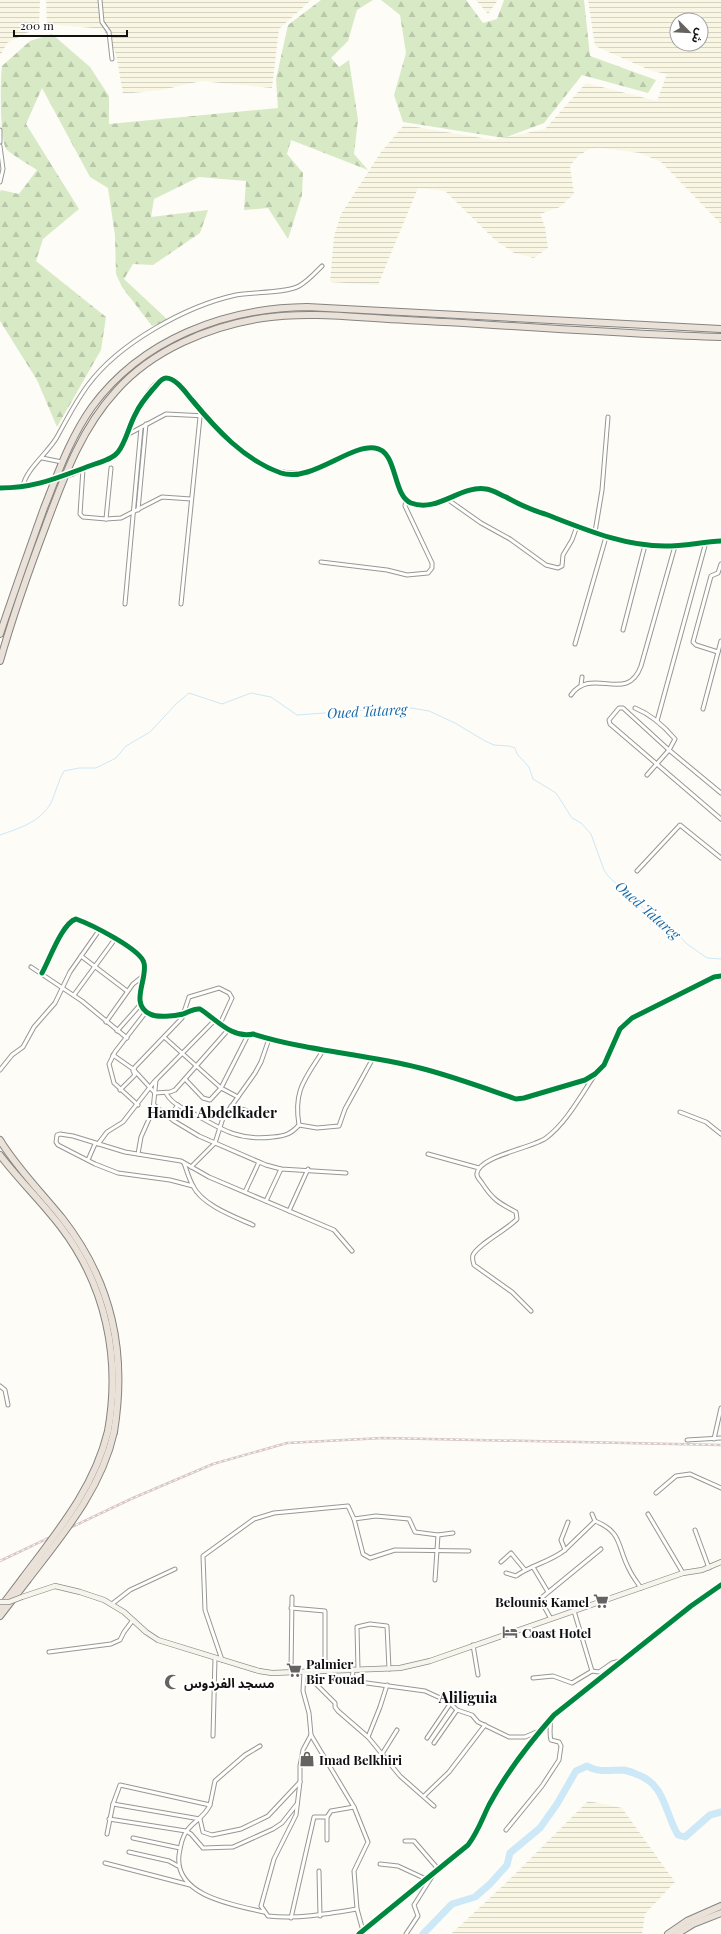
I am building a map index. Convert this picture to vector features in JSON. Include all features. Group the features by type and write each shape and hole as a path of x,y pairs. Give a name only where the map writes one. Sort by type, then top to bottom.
{"highway":[{"path":"0,634 20,572 62,462 70,444 92,407 123,372 161,345 186,332 209,323 239,315 270,309 307,307 635,326 721,329"},
{"path":"0,661 27,574 60,488 79,444 91,423 117,390 150,362 184,343 217,329 244,322 263,318 300,316 500,324 721,337"},
{"path":"0,1140 14,1160 72,1232 93,1265 104,1290 113,1321 119,1358 120,1392 105,1463 91,1493 25,1580 0,1616"},
{"path":"0,1155 61,1226 78,1252 99,1296 109,1331 112,1366 111,1431"},
{"path":"0,1608 25,1580"},
{"path":"668,1934 687,1921 721,1906"},
{"path":"678,1934 693,1924 721,1913"}],"main road":[{"path":"0,1602 9,1602 22,1596 55,1586 80,1592 112,1604 158,1640 259,1672 355,1671 400,1668 430,1660 683,1573 709,1568 721,1562"},
{"path":"361,1932 439,1870 475,1836 489,1805 540,1730 550,1720 621,1661 721,1585"}],"street":[{"path":"100,0 102,22 109,32 112,59"},
{"path":"0,130 0,142"},
{"path":"0,146 3,169 0,182"},
{"path":"23,486 26,476 55,441 76,402 89,384 117,354 131,343 196,308 221,299 258,292 293,288 306,281 322,266"},
{"path":"0,488 41,484 73,474 112,457 119,450 141,404 157,384 164,378 172,380 206,416 248,456 286,474 320,468 362,450 375,448 381,450 389,459 406,500 405,506 433,565 428,573 407,575 387,570 321,562"},
{"path":"125,436 169,413 200,417 206,416"},
{"path":"181,604 200,417"},
{"path":"595,532 602,490 608,417"},
{"path":"138,510 146,424"},
{"path":"125,604 141,428"},
{"path":"42,458 62,462"},
{"path":"106,519 111,468"},
{"path":"83,469 80,514 83,517 106,519 124,517 162,497 191,499"},
{"path":"406,500 412,503 428,505 471,490 487,489 543,514 606,537 645,545 676,546 721,541"},
{"path":"447,499 461,510 510,539 533,557 552,567 558,568 562,566 563,555 572,540 577,526"},
{"path":"575,644 606,537"},
{"path":"657,720 706,542"},
{"path":"624,630 645,545"},
{"path":"571,695 582,685 603,683 625,684 636,678 641,666 676,546"},
{"path":"718,652 696,645 693,642 711,576 718,573 721,564"},
{"path":"703,708 721,641"},
{"path":"582,678 582,685"},
{"path":"721,793 669,750 624,709 619,708 609,720 609,723 721,819"},
{"path":"635,708 657,720 671,732 675,739 669,750 647,775"},
{"path":"636,871 680,825 721,858"},
{"path":"42,974 60,936 72,920 76,919 100,929 141,958 144,964 140,1005 117,1031"},
{"path":"0,1070 12,1055 23,1047 34,1027 55,1003 62,987 100,929"},
{"path":"74,995 115,939"},
{"path":"81,956 128,991"},
{"path":"31,967 74,995 127,1038"},
{"path":"531,1311 512,1292 474,1265 473,1254 517,1219 516,1212 497,1202 487,1191 477,1176 479,1168 484,1162 545,1138 559,1125 595,1074 604,1065 620,1029 632,1018 714,977 721,976"},
{"path":"106,1022 134,982 143,977"},
{"path":"120,1090 135,1074 134,1071 182,1018 185,1013 186,1001 190,996 214,989 222,989 232,996 220,1024"},
{"path":"140,1005 146,1012 152,1015 180,1014 200,1010 228,1030 248,1035 253,1034 285,1044 324,1049 372,1060 419,1068 516,1099 585,1080 595,1074"},
{"path":"138,1105 120,1090 112,1080 110,1061 146,1012"},
{"path":"180,1014 182,1018"},
{"path":"88,1160 96,1144 107,1132 123,1122 138,1105 156,1080 215,1020"},
{"path":"155,1093 166,1093 175,1090 228,1030"},
{"path":"185,1079 206,1100 210,1100 221,1088 248,1035"},
{"path":"164,1037 221,1088 238,1097"},
{"path":"191,1167 215,1143 219,1129 231,1106 261,1062 269,1039"},
{"path":"299,1125 296,1107 300,1090 306,1076 324,1049"},
{"path":"113,1055 134,1071 151,1087 155,1093"},
{"path":"299,1125 317,1128 339,1126 345,1109 372,1060"},
{"path":"138,1154 141,1137 154,1105 156,1080"},
{"path":"166,1093 170,1100 219,1129 243,1137 261,1139 292,1133 299,1125"},
{"path":"154,1105 188,1129 215,1143 259,1162 281,1169 308,1169 346,1173"},
{"path":"169,1117 178,1105"},
{"path":"231,1106 258,1114"},
{"path":"680,1112 706,1122 721,1134"},
{"path":"193,1186 163,1179 122,1174 88,1160 58,1145 56,1142 57,1136 60,1134 73,1136 96,1144 138,1154 170,1158 184,1163 209,1177 334,1230 352,1251"},
{"path":"428,1154 479,1168"},
{"path":"245,1192 259,1162"},
{"path":"184,1163 193,1186 199,1194 212,1204 253,1225"},
{"path":"266,1201 281,1169"},
{"path":"289,1211 308,1169"},
{"path":"0,1386 4,1390 8,1405"},
{"path":"714,1438 721,1408"},
{"path":"687,1440 721,1438"},
{"path":"656,1493 676,1476 690,1474 721,1488"},
{"path":"222,1660 205,1610 203,1556 254,1519 274,1513 348,1506 354,1519 363,1554 370,1558 395,1550 469,1552"},
{"path":"592,1514 595,1521 607,1526 618,1539 629,1569 641,1588"},
{"path":"648,1514 683,1573"},
{"path":"354,1519 376,1516 408,1519 415,1532 438,1535 453,1533"},
{"path":"506,1573 516,1576 525,1570 557,1556 595,1521"},
{"path":"565,1550 561,1540 568,1522"},
{"path":"695,1530 709,1568"},
{"path":"435,1580 438,1535"},
{"path":"551,1618 540,1599 601,1549"},
{"path":"501,1562 512,1553 525,1570"},
{"path":"533,1567 548,1592"},
{"path":"112,1604 130,1590 175,1569"},
{"path":"291,1672 292,1597"},
{"path":"292,1608 325,1611 325,1671"},
{"path":"574,1611 592,1671"},
{"path":"49,1652 110,1644 120,1640 133,1620"},
{"path":"388,1669 387,1626 370,1624 357,1627 355,1671 352,1681 415,1691 425,1691 450,1704 457,1710 472,1715 478,1722 509,1738 525,1737 540,1730"},
{"path":"473,1645 478,1676"},
{"path":"213,1736 215,1658"},
{"path":"533,1678 553,1676 572,1683 592,1671 599,1672 612,1663 621,1661"},
{"path":"304,1672 303,1691 309,1713 311,1735 354,1807 368,1842 354,1871 357,1909 361,1932"},
{"path":"304,1672 335,1702 335,1707 338,1711 368,1737 400,1776 434,1806"},
{"path":"368,1737 387,1686"},
{"path":"428,1738 450,1704"},
{"path":"434,1743 457,1710"},
{"path":"506,1830 542,1786 560,1757 559,1742 550,1740 552,1728 550,1720"},
{"path":"424,1796 449,1772 485,1725"},
{"path":"382,1754 398,1730"},
{"path":"311,1735 302,1755 296,1815 274,1859 261,1906 268,1916 291,1918 320,1916 357,1909"},
{"path":"178,1866 180,1848 186,1831 206,1814 210,1805 215,1781 245,1755 260,1746"},
{"path":"200,1818 203,1832 212,1835 241,1829 268,1816 300,1782"},
{"path":"107,1834 113,1804 120,1785 210,1805"},
{"path":"110,1819 186,1831 192,1834 203,1848 234,1846 273,1829 282,1823 298,1803"},
{"path":"113,1804 200,1818"},
{"path":"327,1840 327,1817 331,1811 354,1807"},
{"path":"291,1918 314,1817 327,1817"},
{"path":"133,1838 180,1848"},
{"path":"405,1841 414,1841 439,1870"},
{"path":"129,1852 169,1860 178,1866 190,1885"},
{"path":"105,1863 190,1885 215,1900 264,1912"},
{"path":"380,1864 398,1866 426,1879"},
{"path":"319,1871 320,1916"},
{"path":"406,1934 418,1916 414,1905 433,1874"}],"shaded area":[{"path":"0,0 40,0 39,27 7,43 0,56"},
{"path":"46,0 311,0 279,29 272,88 201,81 162,90 123,94 116,54 103,29 47,24"},
{"path":"476,0 498,0 488,14"},
{"path":"588,0 721,0 721,224 661,162 640,153 600,148 590,149 578,156 570,166 574,194 560,207 540,214 545,227 548,248 534,258 514,253 495,240 445,191 418,188 378,285 330,282 334,236 341,214 381,152 404,125 494,140 545,129 586,83 657,101 667,74 652,71 595,46"},
{"path":"588,1801 622,1808 675,1882 645,1914 642,1934 451,1934 508,1881"}],"green space":[{"path":"321,0 373,0 357,10 348,41 331,58 339,67 349,60 358,120 354,154 368,170 291,140 287,154 303,173 302,195 288,239 268,208 244,210 246,181 199,177 154,199 151,217 208,210 200,233 153,265 133,264 124,279 168,320 152,326 122,287 116,274 115,236 108,188 90,177 42,88 26,124 79,209 43,239 36,261 106,317 101,350 57,427 37,380 0,321 0,192 1,190 19,194 37,170 6,149 2,122 2,66 30,41 52,34 90,67 109,96 109,124 278,108 276,79 288,25"},
{"path":"381,0 466,0 483,23 497,19 504,0 584,0 590,56 656,80 648,93 582,75 544,123 504,138 403,122 394,95 406,53 400,15"}],"waterway":[{"name":"Oued Tatareg","path":"0,835 29,824 41,815 51,803 64,771 79,768 96,768 116,758 126,746 150,732 176,704 189,693 222,704 251,693 271,697 297,715 405,707 429,711 455,723 494,745 515,748 517,754 529,767 533,779 556,793 572,818 581,823 591,834 604,870 609,877 652,916 676,932 687,944 707,958 721,959"},
{"path":"423,1934 452,1904 475,1897 490,1884 507,1865 510,1853 540,1828 557,1804 576,1771 587,1766 596,1770 624,1770 646,1779 659,1792 678,1835 685,1837 710,1815 721,1812"}],"railway":[{"path":"0,1561 133,1498 213,1464 287,1443 383,1438 721,1445"}],"cycle path":[{"path":"0,488 38,484 104,461 113,456 121,448 134,418 148,394 162,379 166,378 173,380 180,386 211,422 243,452 281,473 293,475 305,473 365,448 375,448 382,451 388,457 397,483 405,498 411,503 421,505 430,504 440,502 467,491 486,489 496,492 535,511 589,531 619,540 665,546 721,541"},
{"path":"42,973 56,943 66,927 76,919 125,944 141,957 145,969 140,998 144,1010 150,1014 157,1016 171,1016 200,1009 231,1031 238,1034 253,1034 294,1045 399,1063 456,1078 516,1099 585,1080 595,1074 604,1065 620,1029 632,1018 714,977 721,976"},
{"path":"359,1934 468,1845 475,1835 489,1805 503,1782 528,1747 554,1715 691,1606 721,1585"}],"place":[{"name":"Belounis Kamel","path":"601,1601"},
{"name":"Coast Hotel","path":"510,1632"},
{"name":"Palmier Bir Fouad","path":"294,1670"},
{"name":"مسجد الفردوس","path":"172,1682"},
{"name":"Imad Belkhiri","path":"307,1759"}],"district":[{"name":"Hamdi Abdelkader","path":"212,1112"},
{"name":"Aliliguia","path":"468,1697"}]}
